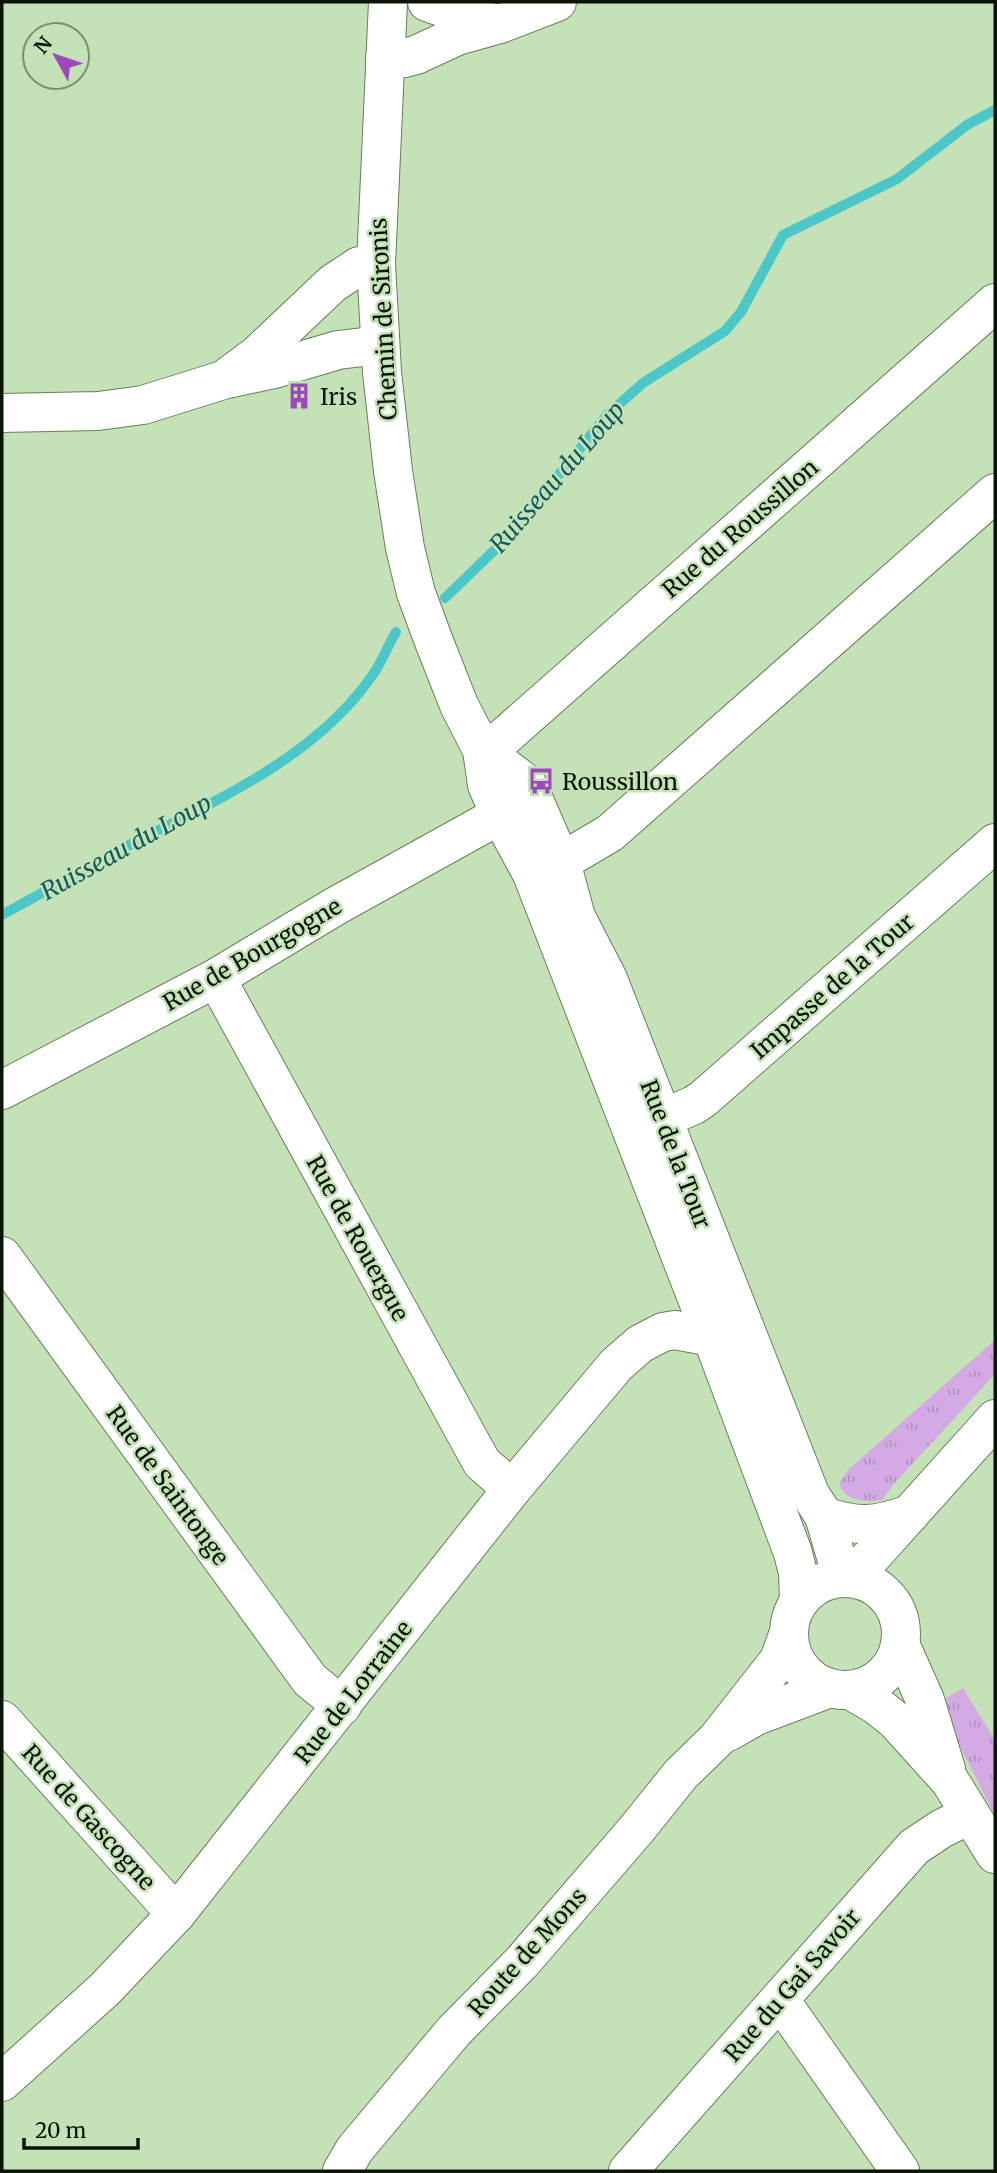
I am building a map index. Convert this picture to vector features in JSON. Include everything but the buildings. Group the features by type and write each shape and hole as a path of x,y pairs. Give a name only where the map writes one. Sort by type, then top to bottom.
{"street":[{"name":"Chemin de Sironis","path":"388,2 376,264 380,345 393,471 405,548 416,593"},
{"path":"427,2 500,24"},
{"path":"385,58 416,55 457,36 500,24 557,2"},
{"path":"223,380 257,355 332,284 359,266 376,264"},
{"name":"Rue du Roussillon","path":"482,750 503,738 995,303"},
{"path":"2,413 98,411 143,405 223,380 274,369 338,350 380,345"},
{"path":"546,868 610,833 995,493"},
{"name":"Rue de la Tour","path":"416,593 459,705 482,750 487,785 500,815 546,868 576,917 608,979 810,1494 824,1516 845,1577"},
{"name":"Rue de la Tour","path":"482,750 527,785 546,868 712,1337 793,1553 798,1573 794,1617"},
{"name":"Rue de Bourgogne","path":"2,1090 216,978 334,907 500,815"},
{"name":"Impasse de la Tour","path":"662,1119 703,1099 995,843"},
{"name":"Rue de Rouergue","path":"216,978 482,1463 512,1489"},
{"name":"Rue de Saintonge","path":"2,1256 310,1680 342,1706"},
{"name":"Rue de Lorraine","path":"2,2082 105,1989 176,1914 512,1489 616,1365 640,1344 663,1332 674,1330 712,1337"},
{"path":"845,1577 872,1556 995,1419"},
{"path":"824,1516 843,1523 883,1524 917,1506"},
{"path":"840,1689 868,1685 883,1675 894,1661 898,1627 898,1570 917,1506"},
{"path":"950,1781 895,1720 876,1705 814,1681 800,1669 791,1653 794,1617 811,1588 826,1580 845,1577 867,1582 884,1593 925,1700 950,1781 995,1854"},
{"name":"Route de Mons","path":"342,2171 355,2148 454,2031 522,1962 681,1774 718,1739 779,1660 794,1617"},
{"name":"Route de Mons","path":"718,1739 757,1716 840,1689"},
{"name":"Rue de Gascogne","path":"2,1720 176,1914"},
{"name":"Rue du Gai Savoir","path":"628,2171 914,1847 969,1815"},
{"path":"780,2000 900,2171"}],"green space":[{"path":"995,1340 995,1374 882,1500 863,1501 846,1494 839,1483 849,1469"},
{"path":"963,1688 995,1740 995,1816 956,1738 941,1701"}],"waterway":[{"name":"Ruisseau du Loup","path":"445,598 511,534 607,415 643,383 725,331 741,312 783,235 897,179 967,125 995,110"},
{"name":"Ruisseau du Loup","path":"2,915 236,790 299,749 328,726 353,700 376,670 396,632"}],"place":[{"name":"Iris","path":"299,396"},
{"name":"Roussillon","path":"541,781"}]}
